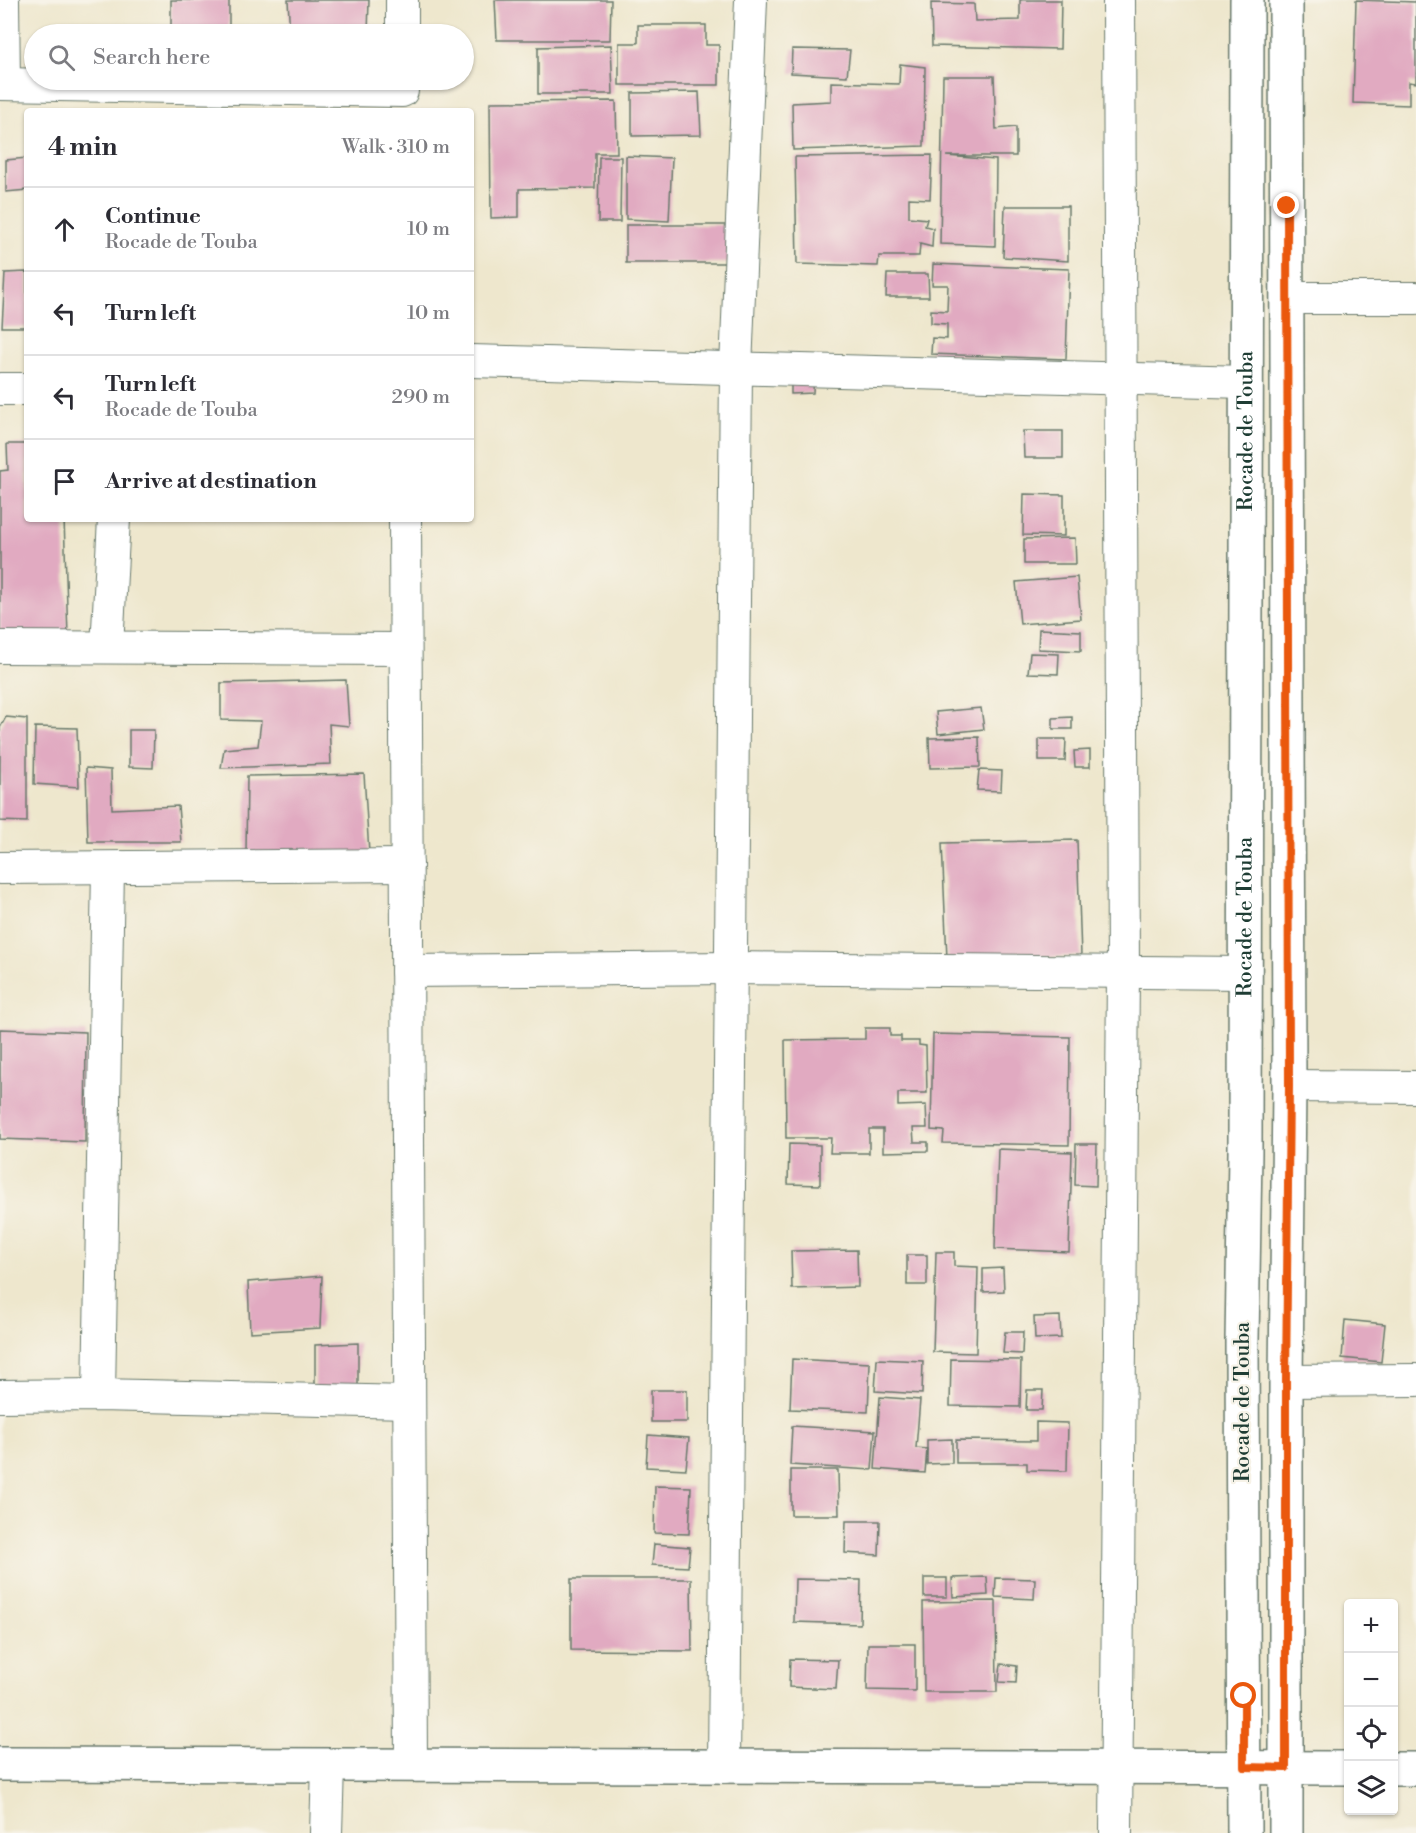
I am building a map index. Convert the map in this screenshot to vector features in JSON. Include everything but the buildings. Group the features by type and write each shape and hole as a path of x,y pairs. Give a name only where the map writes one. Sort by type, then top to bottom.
{"main road":[{"name":"Rocade de Touba","path":"1244,1833 1242,1341 1247,0"},
{"name":"Rocade de Touba","path":"1286,0 1289,1086 1286,1381 1286,1833"},
{"path":"0,1764 1344,1768"},
{"path":"1398,1769 1416,1769"}],"street":[{"path":"3,0 2,84 24,87"},
{"path":"402,0 402,24"},
{"path":"724,1767 736,368 751,0"},
{"path":"1116,1833 1123,972 1119,0"},
{"path":"52,90 126,99 402,94"},
{"path":"1287,298 1416,298"},
{"path":"474,361 1245,382"},
{"path":"0,389 24,389"},
{"path":"107,647 114,522"},
{"path":"405,522 411,1765"},
{"path":"0,648 405,649"},
{"path":"0,868 406,866"},
{"path":"99,1395 108,868"},
{"path":"407,972 731,968 1245,973"},
{"path":"1289,1086 1416,1087"},
{"path":"1286,1381 1416,1380"},
{"path":"0,1396 99,1395 409,1402"},
{"path":"326,1833 328,1766"}],"route":[{"path":"1244,1696 1244,1767 1286,1768 1289,1086 1287,206"}]}
